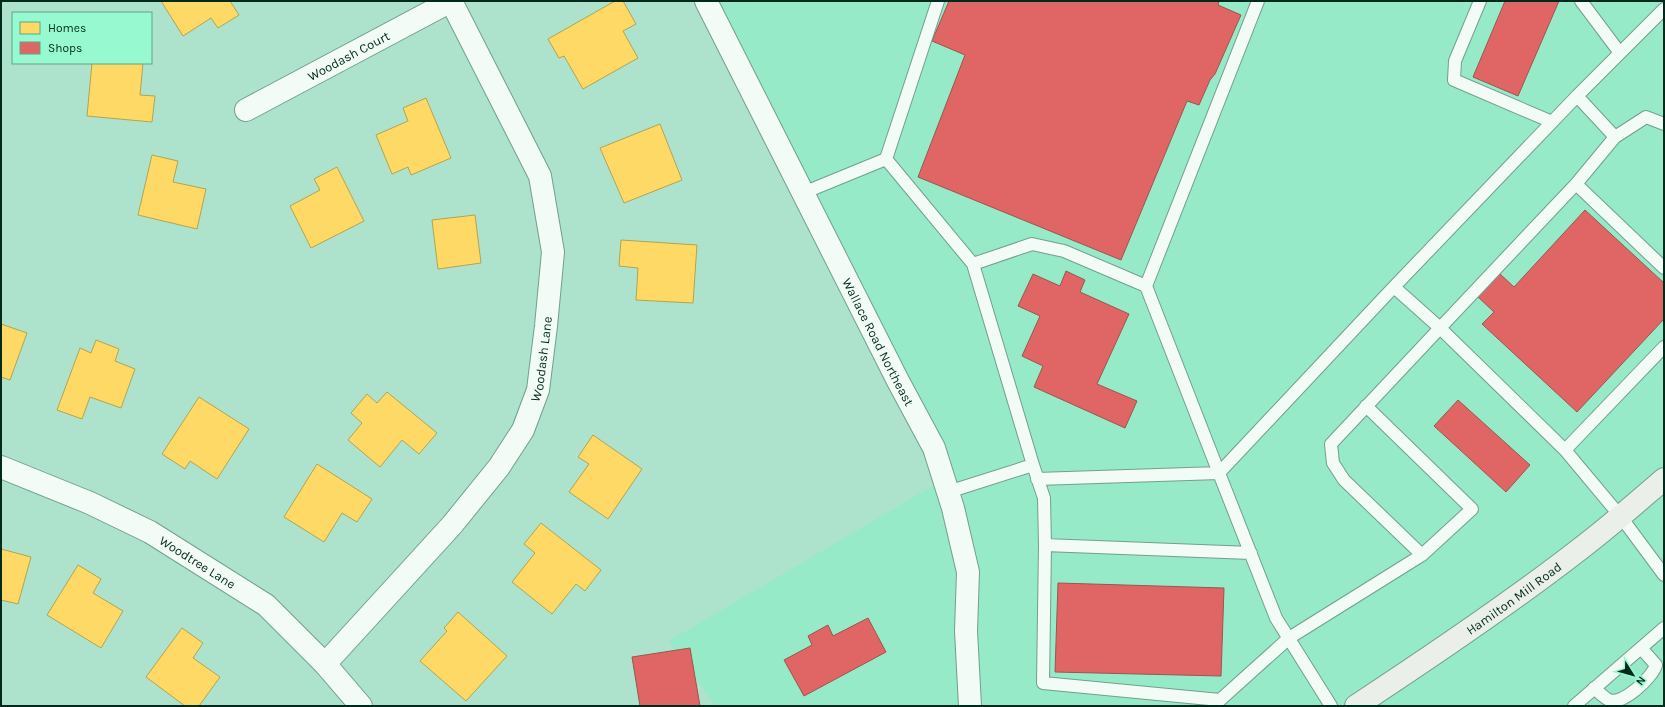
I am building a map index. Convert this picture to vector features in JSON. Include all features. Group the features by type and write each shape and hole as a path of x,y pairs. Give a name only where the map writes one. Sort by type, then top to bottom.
{"main road":[{"name":"Hamilton Mill Road","path":"1356,706 1452,642 1579,550 1621,517 1664,479"}],"street":[{"name":"Woodash Court","path":"246,110 451,1"},
{"name":"Woodash Lane","path":"325,664 452,525 499,467 523,430 538,390 553,252 540,176 451,1"},
{"name":"Wallace Road Northeast","path":"706,1 898,381 934,448 948,492 968,572 966,631 970,706"},
{"name":"Woodtree Lane","path":"1,468 90,503 150,532 266,605 325,664 361,706"}],"lane":[{"path":"803,193 886,159 938,1"},
{"path":"1258,1 1146,286 1276,618 1331,706"},
{"path":"1480,1 1455,61 1454,80 1552,122"},
{"path":"1581,1 1620,53"},
{"path":"1037,478 1219,474 1576,96 1664,9"},
{"path":"1576,96 1615,137"},
{"path":"1422,555 1344,480 1333,463 1331,444 1576,184 1615,137 1646,117 1664,124"},
{"path":"886,159 973,264 1044,498 1045,545 1043,683 1220,700 1289,638 1422,555 1472,509 1366,406"},
{"path":"1576,184 1664,268"},
{"path":"973,264 1032,244 1064,251 1146,286"},
{"path":"1394,287 1440,328 1564,450 1621,517 1664,575"},
{"path":"1564,450 1664,347"},
{"path":"948,492 1033,465"},
{"path":"1045,545 1251,553"},
{"path":"1574,706 1664,628"},
{"path":"1594,688 1609,700 1617,701 1624,698 1650,677 1656,665 1641,648"}],"shaded area":[{"path":"710,1 1664,1 1664,706 716,706 669,641 941,481"}],"building: Homes":[{"path":"161,1 230,1 239,15 218,28 211,18 183,36"},
{"path":"615,1 623,1 636,24 623,31 638,58 583,89 564,56 559,58 548,39"},
{"path":"92,64 143,64 140,95 155,96 152,122 87,116"},
{"path":"426,98 451,158 411,175 408,167 392,174 376,135 408,121 403,108"},
{"path":"660,124 682,180 624,203 600,148"},
{"path":"152,155 178,161 173,182 206,189 197,229 138,215"},
{"path":"337,167 364,221 311,248 290,206 320,190 314,179"},
{"path":"475,215 481,263 438,269 432,220"},
{"path":"621,240 697,245 693,303 636,300 638,268 619,266"},
{"path":"1,324 27,333 10,380 1,377"},
{"path":"96,340 119,349 115,361 135,369 121,408 90,397 82,419 57,410 80,348 91,353"},
{"path":"387,392 437,433 419,454 402,440 380,467 348,440 362,423 351,413 367,394 377,403"},
{"path":"199,397 249,429 217,479 190,461 185,469 162,454"},
{"path":"593,435 642,469 608,519 569,492 589,464 578,457"},
{"path":"317,464 372,499 357,522 342,513 324,542 284,517"},
{"path":"541,523 601,570 585,591 576,584 552,614 512,582 535,553 524,544"},
{"path":"1,549 31,557 18,604 1,600"},
{"path":"78,565 101,579 93,593 123,611 101,648 47,615"},
{"path":"458,612 507,656 466,701 420,661 447,631 444,628"},
{"path":"182,628 203,643 193,658 220,677 199,706 185,706 146,677"}],"building: Shops":[{"path":"949,1 1219,1 1218,5 1241,15 1215,74 1210,80 1199,105 1187,101 1121,260 918,177 965,55 932,41"},
{"path":"1505,1 1559,1 1518,96 1473,77"},
{"path":"1585,210 1664,283 1664,319 1577,412 1482,324 1494,312 1477,296 1499,273 1514,287"},
{"path":"1066,271 1085,280 1080,292 1129,314 1097,384 1137,401 1125,428 1034,387 1043,366 1022,356 1040,316 1018,306 1033,274 1060,286"},
{"path":"1458,400 1530,465 1506,492 1434,426"},
{"path":"1058,583 1224,588 1221,676 1055,672"},
{"path":"868,618 886,652 804,696 784,660 812,645 808,636 828,625 833,636"},
{"path":"690,648 700,706 640,706 632,657"}]}
